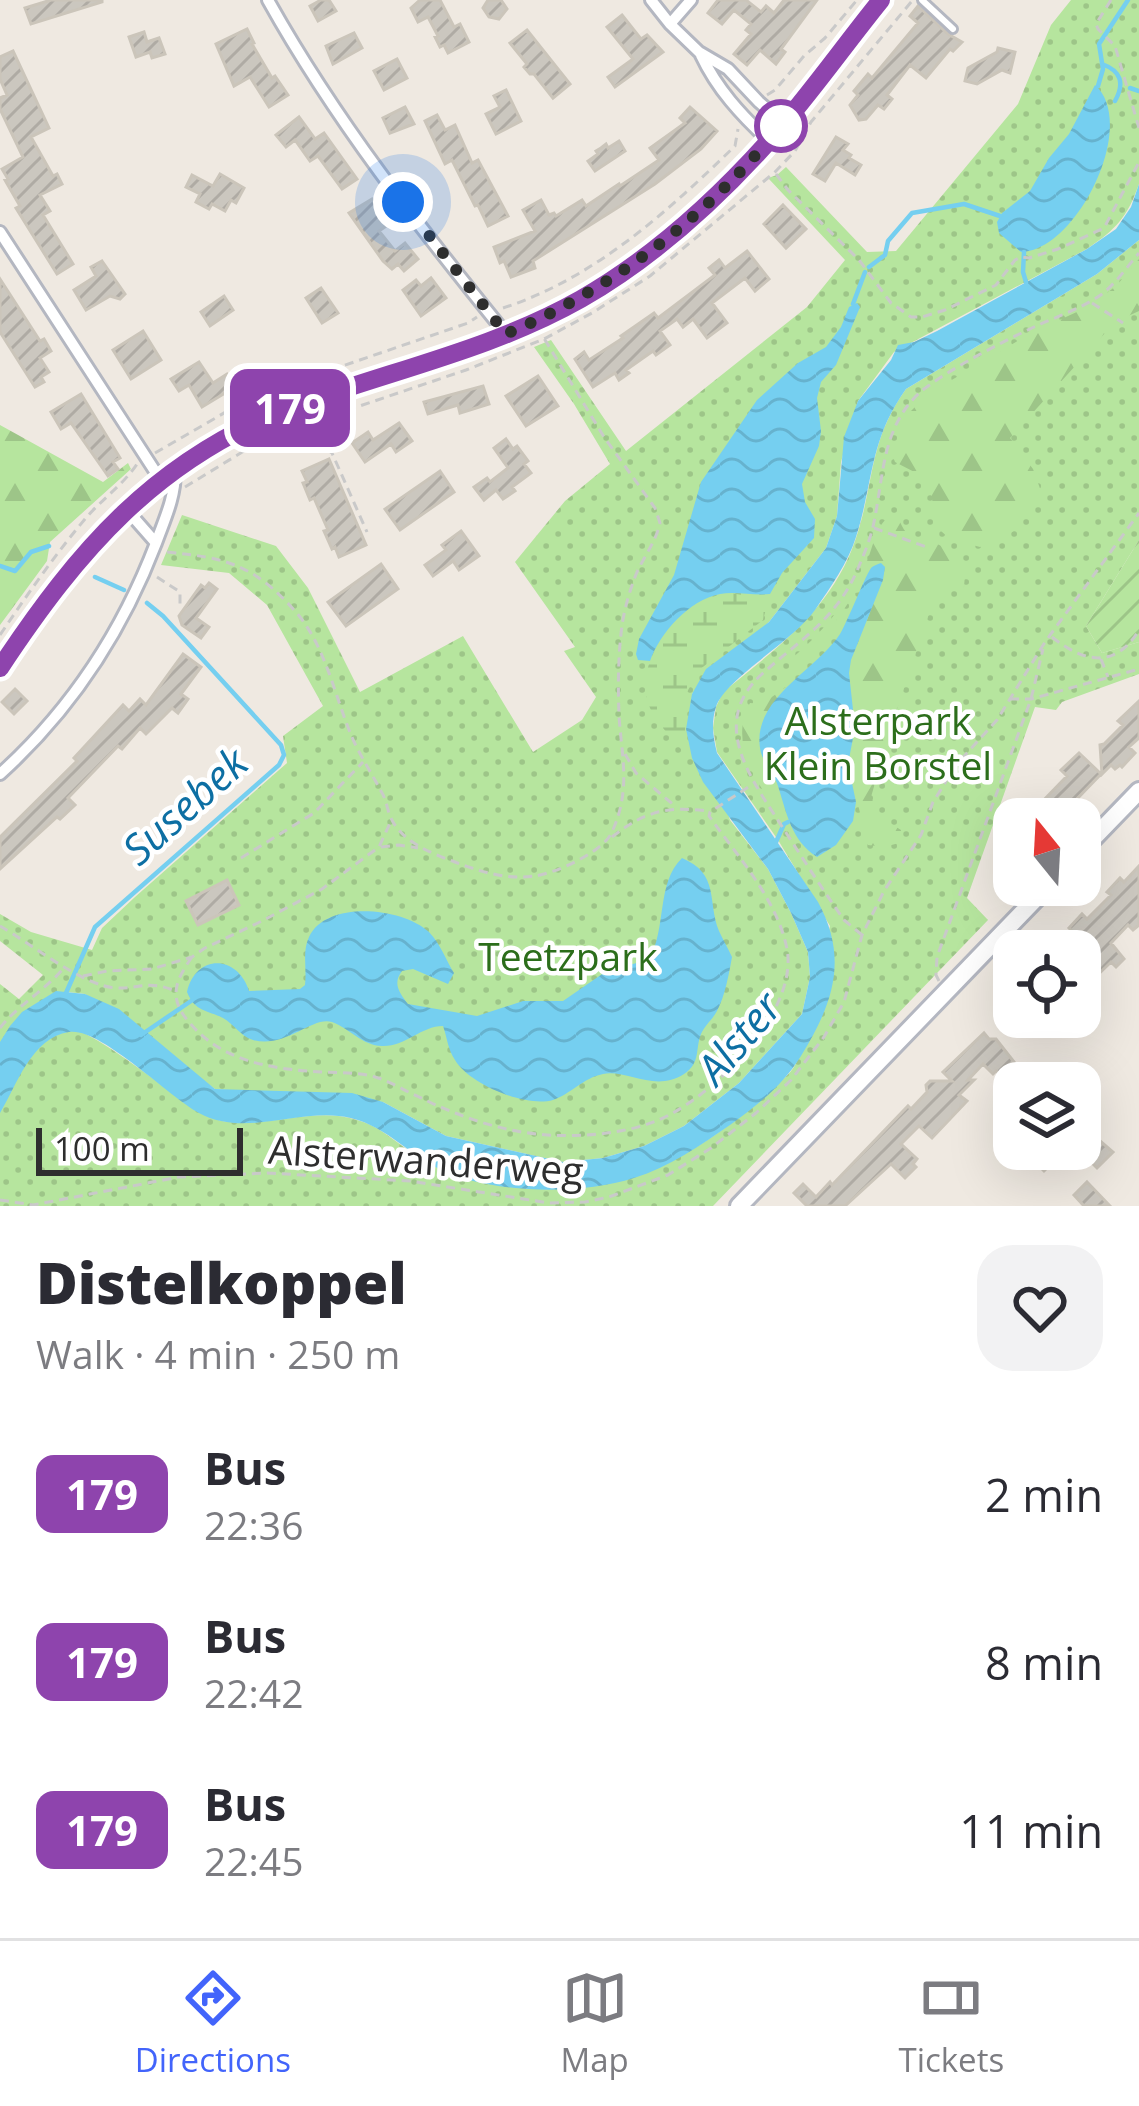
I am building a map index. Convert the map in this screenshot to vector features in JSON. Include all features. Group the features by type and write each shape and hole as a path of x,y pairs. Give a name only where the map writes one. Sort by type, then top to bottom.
{"main road":[{"path":"0,668 89,546 168,474 228,437 283,411 506,334 580,299 625,271 692,216 769,141 881,0"},
{"path":"1101,831 1139,791"},
{"path":"739,1206 1029,906"}],"street":[{"path":"268,0 367,156 506,334"},
{"path":"650,0 700,52 728,69 783,123"},
{"path":"670,24 691,0"},
{"path":"700,52 712,80 769,141"},
{"path":"0,232 168,474 173,499 130,607 85,680 0,774"},
{"path":"128,510 154,547"}],"lane":[{"path":"922,0 953,28"}],"path":[{"path":"762,99 776,90 857,0"},
{"path":"809,120 913,0"},
{"path":"1111,0 1097,19 1098,29 1112,41 1120,60 1139,128"},
{"path":"776,90 783,98"},
{"path":"494,310 572,276 651,225 735,146 740,123"},
{"path":"775,172 859,260 891,303 911,316 932,314 978,295 1002,280 1015,260 1079,241 1104,228 1139,162"},
{"path":"862,934 844,920 753,784 737,738 744,695 825,620 857,572 873,527 892,428 904,408 948,374 1090,302 1139,253"},
{"path":"1090,302 1124,323"},
{"path":"153,454 231,409 284,386 482,315"},
{"path":"544,339 660,518 656,538 626,603 618,669 626,776 610,838"},
{"path":"283,440 321,446 332,453 367,532"},
{"path":"0,635 40,576 140,462"},
{"path":"98,505 104,512"},
{"name":"Alsterwanderweg","path":"0,1200 34,1206 179,1178 267,1173 410,1181 583,1204 668,1175 756,1113 791,1080 824,1037 844,1002 862,934 921,835 933,802 957,764 997,720 1045,642 1139,513"},
{"path":"873,527 928,548"},
{"path":"154,547 230,561 294,610 327,668 351,736 384,795 391,820 418,848"},
{"path":"144,572 180,592 180,609"},
{"path":"1050,636 1082,657 1101,659 1131,644 1139,630"},
{"path":"946,993 936,975 937,957 1031,699 1045,642"},
{"path":"1101,659 1108,679"},
{"path":"1009,699 1031,699 1139,669"},
{"path":"624,752 636,773 677,807"},
{"path":"241,859 314,813 364,761"},
{"path":"83,976 152,969 191,957 322,889 389,844 418,848 484,873 530,877 568,866 628,824 677,807 710,812 753,784"},
{"path":"191,957 178,980 176,1003 207,1041 242,1059 288,1070 375,1077 489,1125 549,1135 622,1131 651,1123 699,1096 727,1069 756,1039 786,984 787,949 773,910 710,812"},
{"path":"379,847 391,820"},
{"path":"0,926 83,976 118,988 153,984 175,991"},
{"path":"0,1028 66,969"},
{"path":"53,980 56,987"}],"green space":[{"name":"Teetzpark","path":"1071,0 1139,0 1139,184 1130,206 1113,229 1087,249 894,352 858,401 841,462 837,516 826,548 769,622 692,694 730,820 768,869 808,952 810,977 802,1014 739,1083 684,1126 644,1146 603,1158 563,1162 446,1136 383,1102 215,1089 85,994 67,992 84,1033 213,1118 239,1123 323,1115 357,1120 435,1166 477,1181 556,1189 630,1177 698,1146 731,1124 796,1063 830,926 717,752 716,707 723,692 801,625 833,585 856,538 885,427 906,389 1097,274 1139,240 1139,540 1086,626 1102,653 1139,642 1139,674 1062,702 1056,710 1035,707 1003,798 993,798 993,825 967,898 988,920 713,1206 0,1206 0,984 19,999 43,975 0,941 0,914 31,932 92,950 102,928 287,763 283,736 323,706 267,605 229,573 161,565 182,515 276,546 308,588 360,692 463,636 533,752 582,720 596,697 564,651 575,647 515,562 565,501 610,464 534,347 551,340 626,451 807,307 845,260 768,178 786,167 867,252 896,251 1018,104 1051,25"},
{"path":"1139,259 1139,311 1115,322 1010,438 1033,469 1042,494 1015,530 999,541 980,547 950,539 934,519 931,486 924,477 895,462 892,454 906,416 928,394 1031,333 1092,305"},
{"path":"0,425 103,482 128,463 131,469 50,542 47,561 0,625"},
{"name":"Alsterpark Klein Borstel","path":"887,518 900,522 911,537 941,546 966,562 964,587 936,593 871,797 880,817 901,830 899,843 884,847 868,845 848,764 855,728 849,672 883,580 881,563 869,570 861,592 855,593 825,637 800,659 791,659 848,595"},
{"path":"1139,540 1139,642 1102,653 1086,626"},
{"path":"730,593 770,594 763,620 699,670 686,694 689,748 681,749 650,708 648,667 666,632 680,617 696,605"},
{"path":"800,677 785,690 766,763 777,780 787,816 780,816 748,762 744,718 750,703 762,704"}],"water":[{"path":"1095,85 1107,103 1110,127 1096,183 1062,231 1042,246 1021,252 999,233 997,222 1030,191"},
{"path":"1139,184 1139,240 1097,274 906,389 885,426 856,537 838,575 805,622 732,685 716,707 717,753 818,902 833,943 833,981 822,1018 794,1066 760,1102 660,1168 613,1184 540,1190 490,1185 446,1172 377,1128 351,1118 217,1120 199,1113 116,1051 82,1033 69,1032 45,1043 27,1064 0,1113 0,1042 22,1012 56,991 85,994 119,1009 215,1089 352,1093 383,1102 446,1136 563,1162 603,1158 644,1146 684,1126 739,1083 802,1014 810,977 808,952 768,869 703,782 692,758 686,729 692,694 706,669 769,622 826,548 837,516 844,437 858,401 898,345 937,331 1087,249 1116,229"},
{"path":"857,303 860,307 836,365 821,382 817,398 819,446 802,484 815,519 814,538 770,594 726,593 697,603 677,619 650,661 638,660 639,639 674,575 701,482 757,400 798,363 826,347 849,307"},
{"path":"881,563 883,580 849,673 855,728 848,764 856,802 853,821 836,845 817,857 791,826 761,753 760,734 774,702 840,634 870,570"},
{"path":"682,858 707,880 719,931 732,957 722,999 701,1034 693,1065 673,1079 603,1074 553,1100 528,1100 472,1078 455,1060 443,1026 382,1046 324,1021 265,1042 248,1038 223,1018 198,1007 187,992 199,970 217,963 236,970 249,991 300,989 305,985 307,942 318,925 331,917 365,911 401,917 429,932 454,973 448,984 413,969 402,971 397,984 408,1004 477,1016 523,1001 563,1001 608,970 649,960 668,880"}],"building":[{"path":"51,0 102,2 31,24 25,8"},
{"path":"329,0 336,11 318,21 310,6"},
{"path":"420,0 440,0 454,27 460,24 469,42 448,53 444,45 440,47 428,17 418,22 411,8"},
{"path":"488,0 501,0 507,9 499,19 489,17 483,8"},
{"path":"718,0 746,0 761,12 766,6 774,13 784,0 817,0 781,49 785,52 776,64 760,50 747,65 734,54 751,34 746,30 751,24 734,10 722,24 708,13"},
{"path":"918,6 962,42 926,78 910,65 887,95 892,99 884,109 878,105 859,120 850,105 858,95 854,91 868,74 872,78 918,23 910,16"},
{"path":"622,15 641,39 647,35 663,52 615,87 608,77 633,59 607,27"},
{"path":"247,29 272,78 288,95 269,107 250,77 234,86 216,44"},
{"path":"527,30 570,84 553,98 524,67 527,64 510,43"},
{"path":"144,32 147,42 159,38 165,54 136,57 129,37"},
{"path":"354,33 362,48 333,64 326,46"},
{"path":"998,48 1015,52 1010,73 1002,70 977,84 965,81 968,68"},
{"path":"13,51 49,128 31,137 62,184 40,195 50,211 43,215 73,264 57,274 16,208 20,206 2,169 23,157 0,109 0,98 7,95 0,79 0,57"},
{"path":"397,59 407,78 384,90 374,71"},
{"path":"506,90 521,121 496,134 486,114 500,107 494,96"},
{"path":"405,107 414,124 390,133 383,118"},
{"path":"690,107 717,131 701,149 655,184 533,261 535,268 511,277 494,247 535,231 523,210 541,200 549,215 556,216 582,200 586,206 620,186 659,160 650,148 685,123 680,118"},
{"path":"437,115 445,130 455,125 472,163 478,160 508,216 488,226 452,160 445,164 425,121"},
{"path":"299,117 315,139 324,133 357,179 342,189 318,156 310,161 295,140 286,147 276,135"},
{"path":"836,137 848,144 843,150 849,158 861,165 855,175 836,163 825,181 813,174"},
{"path":"619,141 625,151 595,171 588,161 596,151"},
{"path":"220,174 244,188 225,211 196,202 200,194 186,187 192,175 213,186"},
{"path":"372,199 389,224 379,231 395,251 405,243 418,259 404,271 398,264 392,269 383,261 349,213"},
{"path":"783,205 806,229 786,248 764,224"},
{"path":"747,251 769,279 755,291 745,278 712,303 727,323 707,338 693,319 683,327 677,319 660,331 670,345 656,355 653,351 619,380 615,373 593,387 575,359 584,352 589,360 654,313 658,318 715,275 709,268 719,260 725,268"},
{"path":"102,261 125,294 120,299 110,296 86,310 74,290 96,276 91,267"},
{"path":"431,278 446,298 421,316 403,290 416,280 421,286"},
{"path":"0,279 51,351 40,358 49,372 35,387 0,332"},
{"path":"321,288 338,313 322,323 306,298"},
{"path":"224,296 233,310 210,326 201,312"},
{"path":"143,331 161,360 131,379 113,350"},
{"path":"199,362 213,383 227,374 235,387 202,407 189,385 179,391 171,379"},
{"path":"538,376 558,406 526,426 506,396"},
{"path":"483,386 489,404 460,413 458,405 428,414 424,402"},
{"path":"81,394 120,458 113,462 118,469 108,476 71,423 61,429 51,412"},
{"path":"399,423 412,441 396,452 391,444 365,462 352,443 368,432 373,440"},
{"path":"506,439 513,449 517,446 531,473 503,499 496,490 484,500 474,487 508,468 494,448"},
{"path":"329,459 366,545 339,557 303,483 307,482 302,471"},
{"path":"440,471 454,492 400,530 385,509"},
{"path":"461,531 479,556 459,570 453,561 433,576 425,565"},
{"path":"381,564 398,589 346,626 328,602"},
{"path":"209,583 217,589 196,618 209,627 201,638 182,625 179,616 201,585 205,588"},
{"path":"183,654 201,667 181,694 188,699 178,713 172,708 146,734 140,728 122,749 118,746 68,798 75,805 0,869 0,837 77,761 74,758 123,705 129,711 140,699 146,705"},
{"path":"15,689 27,701 14,714 2,702"},
{"path":"1139,701 1139,738 1129,747 1135,753 1122,767 1111,765 1102,774 1100,745 1123,725 1118,721"},
{"path":"1079,753 1101,774 1078,798 1046,798 1067,776 1061,770"},
{"path":"1139,866 1139,925 1133,930 1128,925 1111,943 1124,959 1116,967 1111,962 1101,972 1101,930 1069,928 1082,914 1087,919 1101,906 1120,878 1124,882"},
{"path":"227,880 239,905 198,925 186,901"},
{"path":"984,1033 996,1039 1014,1062 993,1062 993,1074 983,1064 959,1095 967,1101 932,1138 919,1126 901,1144 917,1159 905,1178 891,1164 845,1206 807,1206 794,1193 803,1184 816,1197 830,1182 832,1185 908,1106 911,1109 927,1092 930,1081 952,1081 943,1072"},
{"path":"1101,1142 1113,1152 1101,1164"},
{"path":"1087,1182 1110,1206 1084,1206 1074,1195"}],"waterway":[{"path":"1098,86 1103,69 1099,44 1128,0"},
{"path":"1102,64 1119,78 1115,101"},
{"path":"1130,88 1139,91"},
{"path":"869,267 885,255 888,241 912,213 964,204 1000,216"},
{"path":"1024,252 1026,282"},
{"path":"853,304 865,272"},
{"name":"Susebek","path":"0,566 15,571 31,552 49,546"},
{"name":"Susebek","path":"95,577 124,590"},
{"name":"Susebek","path":"66,993 95,927 279,765 284,755 281,745 147,603"},
{"path":"776,842 788,822"},
{"path":"141,1035 191,1001"}],"bus line":[{"name":"179","path":"0,668 89,546 175,469 294,406 535,322 580,299 664,242 759,152 881,0"}],"route":[{"path":"403,202 506,334 580,299 664,242 783,123 781,126"}],"water label":[{"name":"Alster","path":"738,1037"}]}
